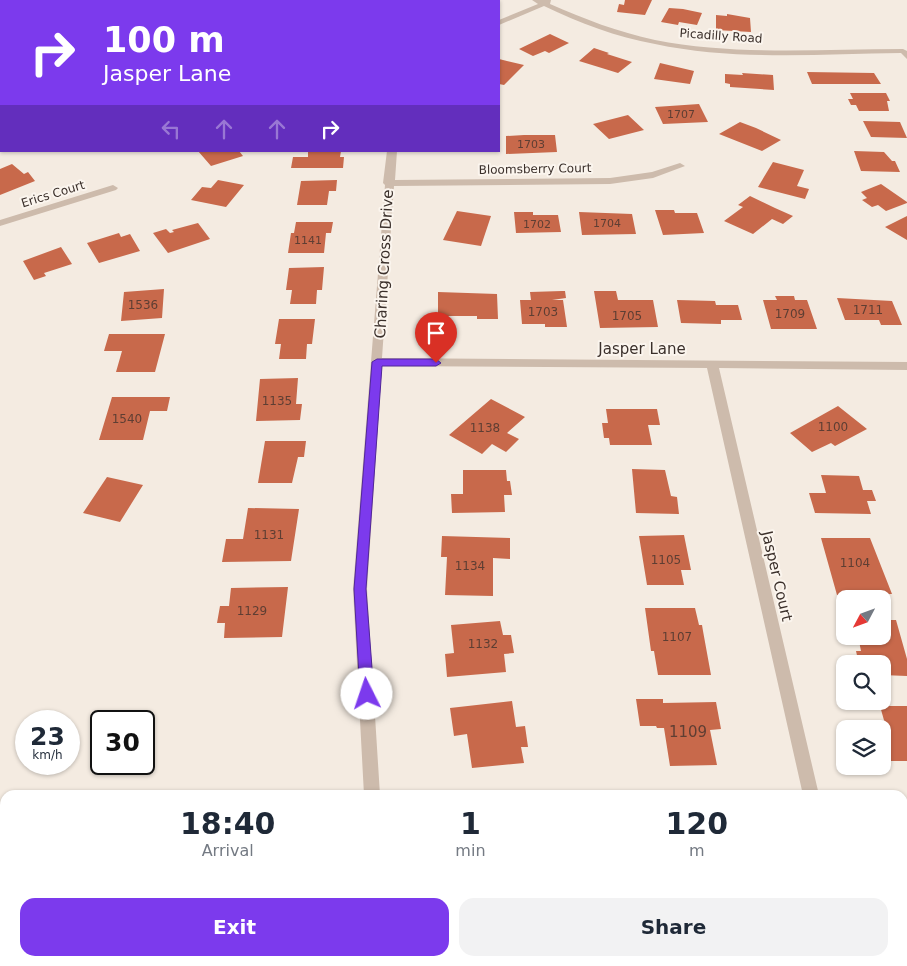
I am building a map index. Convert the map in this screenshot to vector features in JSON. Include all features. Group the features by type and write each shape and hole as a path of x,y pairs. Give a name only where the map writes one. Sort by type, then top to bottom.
{"street":[{"name":"Picadilly Road","path":"536,0 621,34 689,46 755,51 905,54"},
{"path":"500,23 553,0"},
{"name":"Charing Cross Drive","path":"372,790 360,589 388,183 392,152"},
{"name":"Bloomsberry Court","path":"388,183 610,181 653,175 680,166"},
{"name":"Erics Court","path":"0,223 113,188"},
{"name":"Jasper Lane","path":"377,362 907,366"},
{"name":"Jasper Court","path":"712,364 810,790"}],"building":[{"path":"625,0 652,0 645,15 617,12 619,4 624,5"},
{"path":"669,8 702,13 697,25 679,22 678,25 661,22"},
{"path":"727,14 750,18 751,32 716,30 716,15 727,16"},
{"path":"550,34 569,43 549,53 545,51 533,56 519,49"},
{"path":"594,48 632,62 618,73 579,61"},
{"path":"500,59 524,65 504,85 500,84"},
{"path":"660,63 694,71 690,84 654,79"},
{"path":"807,72 874,73 881,84 812,84"},
{"path":"742,73 773,75 774,90 730,87 730,84 725,83 725,74 743,75"},
{"path":"850,93 886,93 890,101 887,101 889,111 859,111 856,105 851,105 848,99 853,99"},
{"path":"699,104 708,122 663,124 655,107"},
{"path":"628,115 644,130 609,139 593,124"},
{"path":"863,121 900,122 907,138 871,137"},
{"path":"740,122 781,140 762,151 719,134"},
{"path":"555,135 557,152 506,154 506,136"},
{"path":"854,151 884,152 892,161 895,161 900,172 861,171"},
{"path":"199,152 240,152 243,156 211,166"},
{"path":"308,152 341,152 340,157 344,157 343,168 291,168 293,157 308,157"},
{"path":"773,162 804,170 797,186 809,189 805,199 758,187"},
{"path":"12,164 24,174 28,172 35,181 0,195 0,169"},
{"path":"218,180 244,185 226,207 191,200 202,187 211,188"},
{"path":"337,180 336,191 329,191 327,205 297,205 301,181"},
{"path":"881,184 907,203 886,211 878,205 872,207 862,200 867,198 861,192"},
{"path":"750,196 793,216 783,224 772,219 753,234 724,221 743,207 738,205"},
{"path":"655,210 674,210 675,213 697,213 704,233 663,235"},
{"path":"457,211 491,216 481,246 443,240"},
{"path":"514,212 533,212 533,215 558,215 561,232 516,233"},
{"path":"579,212 632,214 636,234 582,235"},
{"path":"907,216 907,240 885,227"},
{"path":"296,222 333,222 331,233 326,233 324,253 288,253 291,233 294,233"},
{"path":"198,223 210,239 168,253 153,233 166,229 170,233 174,232 172,230"},
{"path":"119,233 121,237 130,234 140,251 99,263 87,243"},
{"path":"61,247 72,264 44,273 46,276 34,280 23,261"},
{"path":"324,267 322,290 317,290 316,304 290,304 292,290 286,290 289,268"},
{"path":"164,289 162,318 121,321 124,292"},
{"path":"565,291 566,298 552,300 563,300 567,327 545,327 545,324 522,324 520,300 531,300 530,292"},
{"path":"594,291 616,291 618,300 653,300 658,327 600,328"},
{"path":"438,292 497,294 498,319 477,319 477,316 438,316"},
{"path":"775,296 794,296 795,300 807,300 817,329 771,329 763,300 777,300"},
{"path":"837,298 892,301 902,325 881,325 879,320 845,320"},
{"path":"677,300 715,301 716,305 738,305 742,320 721,320 721,324 681,323"},
{"path":"279,319 315,319 312,344 307,344 306,359 279,359 281,344 275,344"},
{"path":"109,334 165,334 155,372 116,372 122,351 104,351"},
{"path":"298,378 296,404 302,404 300,420 256,421 260,379"},
{"path":"112,397 170,397 167,411 150,411 143,440 99,440"},
{"path":"491,399 525,417 507,433 519,439 506,452 492,444 482,454 449,435"},
{"path":"838,406 867,429 835,446 831,443 812,452 790,433"},
{"path":"606,409 657,409 660,425 648,425 652,445 610,445 609,438 604,438 602,423 608,423"},
{"path":"265,441 306,441 304,457 298,457 292,483 258,483"},
{"path":"632,469 665,470 671,496 677,497 679,514 636,513"},
{"path":"463,470 506,470 507,481 510,481 512,495 504,495 505,512 452,513 451,494 463,494"},
{"path":"821,475 859,476 863,490 872,490 876,501 867,501 871,514 815,513 809,493 826,493"},
{"path":"107,477 143,485 120,522 83,513"},
{"path":"248,508 299,509 291,561 222,562 226,539 243,539"},
{"path":"684,535 691,570 681,570 684,585 647,585 639,536"},
{"path":"442,536 510,538 510,559 493,558 493,596 445,595 447,557 441,557"},
{"path":"821,538 870,538 890,590 836,591"},
{"path":"288,587 282,637 224,638 225,623 217,623 220,606 229,606 231,588"},
{"path":"645,608 695,608 699,625 702,625 711,675 658,675 654,651 651,651"},
{"path":"891,620 896,620 907,659 907,676 891,675 891,655 857,655 856,651 861,651 860,645 891,645"},
{"path":"500,621 503,635 511,635 514,653 504,654 506,672 447,677 445,654 454,653 451,625"},
{"path":"636,699 663,699 663,703 716,702 721,729 710,730 717,765 670,766 664,728 640,726"},
{"path":"512,701 516,727 525,726 528,747 521,747 524,763 472,768 467,734 454,736 450,708"},
{"path":"891,706 907,706 907,761 891,761 891,720 884,720 881,710 891,710"}],"route":[{"path":"367,694 360,589 377,362 436,363"}]}
